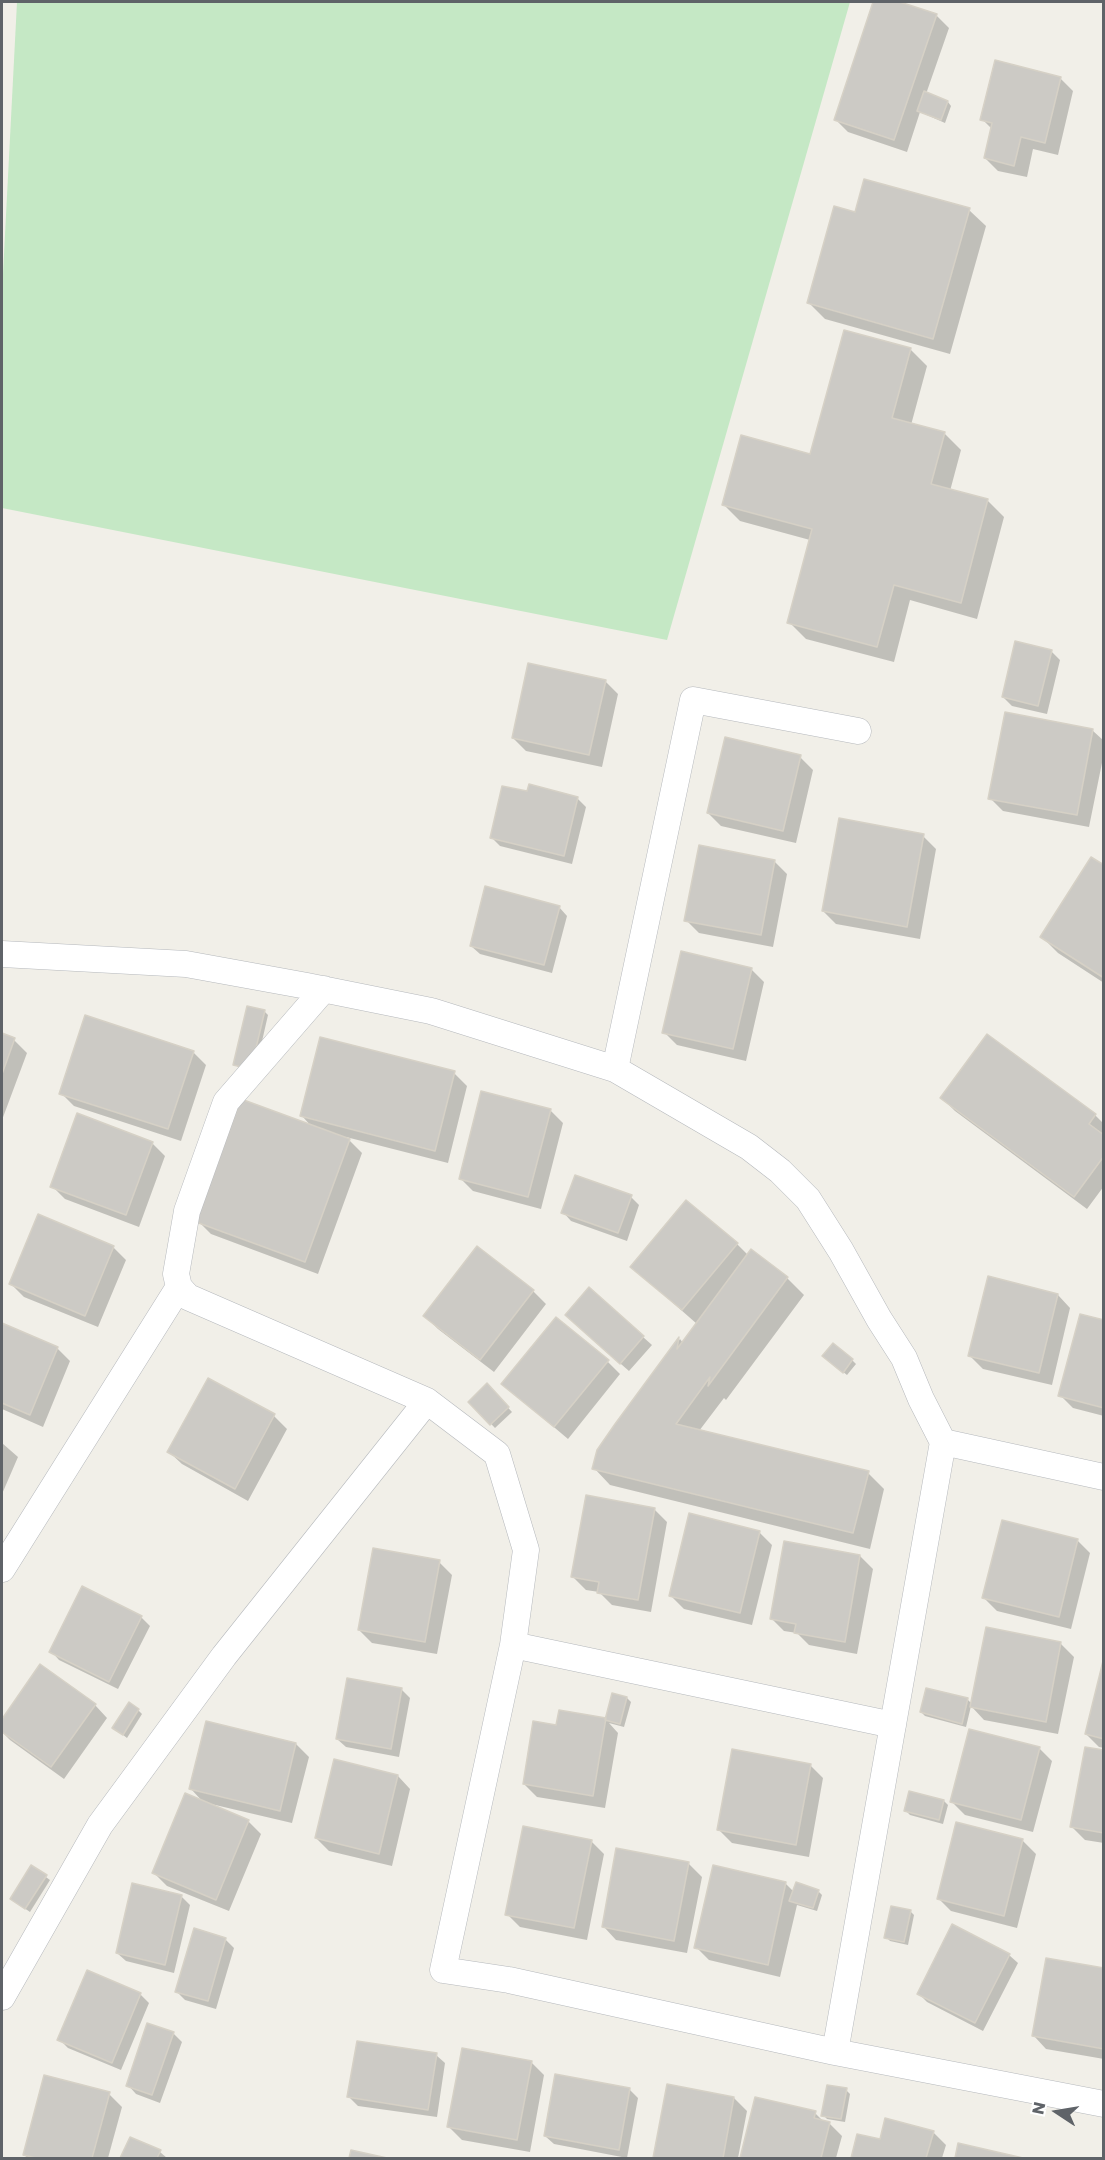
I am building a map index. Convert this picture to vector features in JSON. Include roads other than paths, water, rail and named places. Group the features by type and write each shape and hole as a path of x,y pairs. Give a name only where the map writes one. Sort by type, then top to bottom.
{"street":[{"path":"615,1069 693,700 858,731"},
{"path":"2,954 186,964 432,1011 615,1069 749,1147 780,1171 808,1199 903,1358 943,1442 835,2052"},
{"path":"324,989 226,1102 187,1211 176,1274 178,1287 188,1297 428,1401 497,1454 526,1550 513,1645 443,1970 510,1980 835,2052 1104,2104"},
{"path":"2,1569 178,1287"},
{"path":"2,1997 107,1816 224,1656 428,1401"},
{"path":"943,1442 1104,1477"},
{"path":"513,1645 893,1725"}]}
